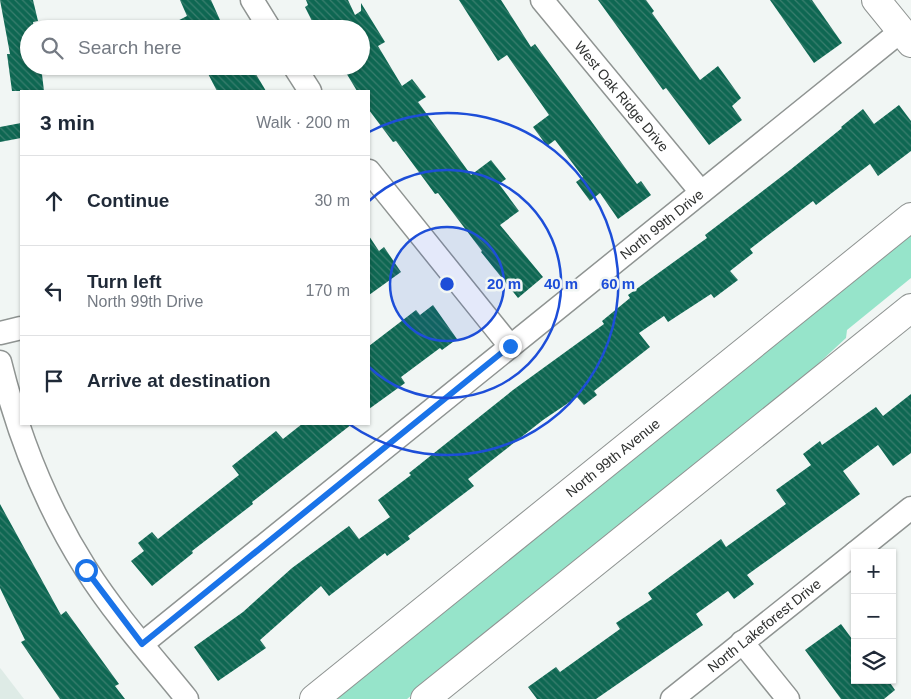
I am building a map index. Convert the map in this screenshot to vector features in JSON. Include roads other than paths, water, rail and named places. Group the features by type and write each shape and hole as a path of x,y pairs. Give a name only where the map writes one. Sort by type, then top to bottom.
{"main road":[{"path":"876,0 906,37"},
{"name":"North 99th Avenue","path":"314,699 911,216"},
{"path":"425,699 911,308"}],"street":[{"path":"252,0 264,20"},
{"name":"West Oak Ridge Drive","path":"542,0 701,192"},
{"name":"North 99th Drive","path":"142,644 701,192 906,37"},
{"path":"300,75 309,90"},
{"path":"370,172 510,346"},
{"path":"0,333 20,328"},
{"path":"0,362 4,392 46,496 86,570 142,644 187,699"},
{"name":"North Lakeforest Drive","path":"860,549 911,508"},
{"name":"North Lakeforest Drive","path":"672,699 851,556"},
{"path":"742,642 788,699"}]}
